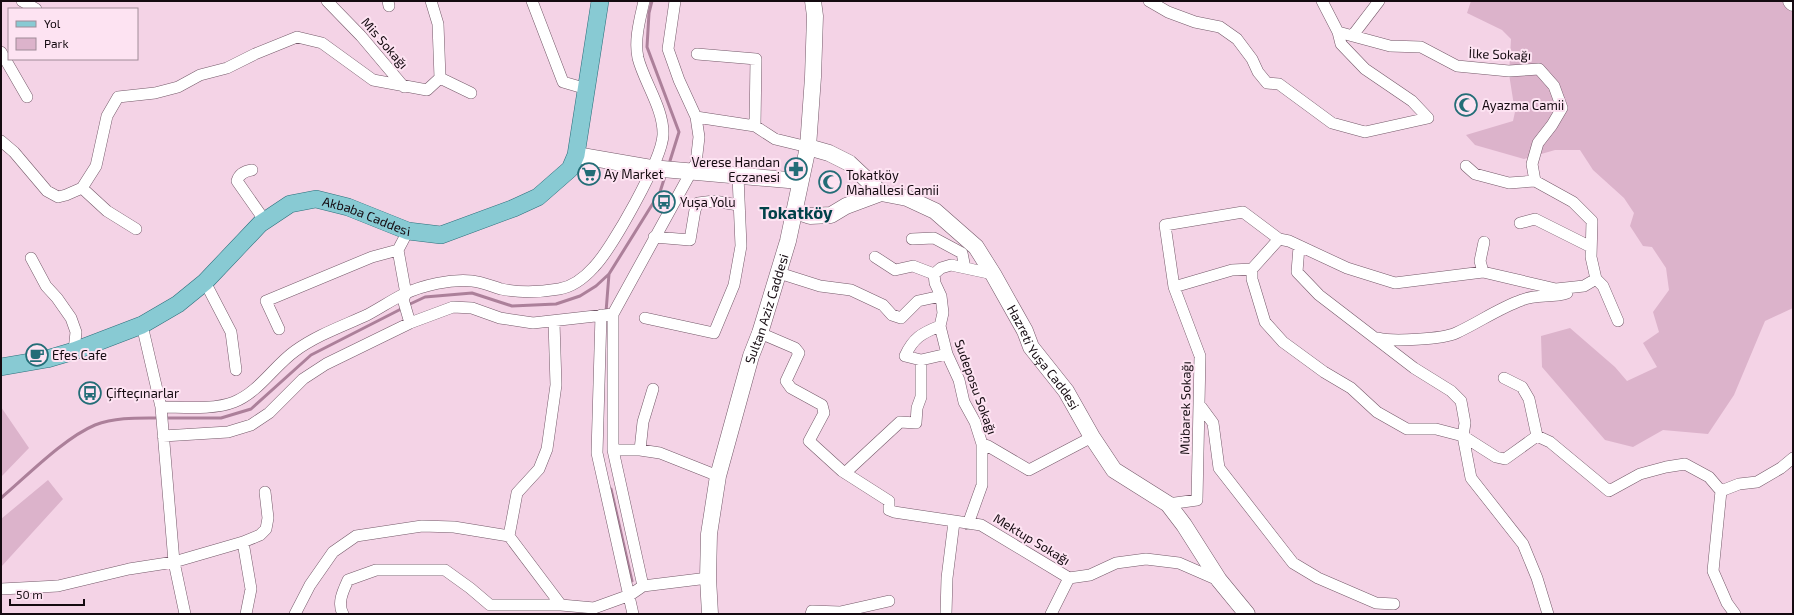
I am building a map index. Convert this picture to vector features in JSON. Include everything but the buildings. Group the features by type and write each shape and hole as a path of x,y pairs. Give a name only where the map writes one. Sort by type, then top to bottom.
{"main road":[{"name":"Akbaba Caddesi","path":"1,367 47,360 142,325 178,304 205,282 265,221 290,204 316,199 348,206 408,231 441,235 514,208 538,197 570,169 576,155 600,1"}],"street":[{"path":"22,1 34,8"},
{"name":"Mis Sokağı","path":"327,1 361,36 404,87"},
{"path":"1,141 14,152 47,191 58,197 82,188 96,166 107,116 118,97 154,93 178,87 200,75 227,68 255,54 297,38 322,43 374,80 404,87 427,90 440,78 438,24 431,1"},
{"path":"532,1 562,82 587,89"},
{"path":"161,410 218,406 238,400 251,392 285,358 303,345 404,296 449,281 472,281 512,290 537,291 560,289 576,282 593,269 606,252 654,169 663,133 656,106 638,58 636,43 644,1"},
{"path":"643,586 613,450 613,314 654,237 687,170 696,163 699,137 696,117 679,80 668,49 675,1"},
{"name":"Sultan Aziz Caddesi","path":"710,614 708,578 709,534 718,476 751,356 779,274 795,211 808,147 813,77 815,16 813,1"},
{"path":"1149,1 1168,12 1195,22 1220,27 1237,39 1252,59 1258,72 1267,83 1279,84 1332,123 1365,132 1428,118 1412,101 1365,69 1341,44 1338,32 1322,1"},
{"path":"1353,35 1378,1"},
{"name":"İlke Sokağı","path":"1338,32 1390,46 1421,47 1457,66 1509,71 1539,69 1554,86 1562,108 1552,125 1538,143 1532,164 1535,181"},
{"path":"1,52 27,97"},
{"path":"697,54 756,60 755,126"},
{"path":"440,78 471,93"},
{"path":"696,117 755,126 774,139 829,153 849,163 881,193 846,206 831,215 810,216 795,211"},
{"path":"576,155 654,169 687,170 800,181"},
{"path":"1466,166 1476,174 1509,183 1535,181 1573,202 1592,221 1591,257 1596,279 1602,286 1618,321"},
{"path":"252,170 245,171 237,181 265,221"},
{"path":"645,318 714,333 734,285 741,246 738,205 738,176"},
{"path":"82,188 107,211 136,229"},
{"name":"Hazreti Yuşa Caddesi","path":"881,193 907,198 935,211 976,247 1025,331 1031,347 1066,391 1092,437 1114,470 1168,504 1184,525 1219,580 1247,614"},
{"path":"654,237 690,240 695,210 698,203 714,201 738,205"},
{"name":"Mübarek Sokağı","path":"1168,504 1197,500 1200,356 1174,287 1165,224 1243,212 1279,239"},
{"path":"1520,223 1535,219 1591,247"},
{"path":"408,231 398,250 404,296 409,320"},
{"path":"912,239 934,238 962,253 965,268"},
{"path":"1537,436 1505,459 1496,457 1463,436 1436,429 1407,429 1377,412 1351,388 1324,372 1283,342 1265,322 1252,279 1252,269 1279,239 1289,241 1299,247 1347,268 1395,283 1483,272 1556,289 1584,286"},
{"path":"1483,272 1480,261 1484,242"},
{"path":"1299,247 1297,272 1319,295 1414,368 1451,391 1461,401 1465,424 1463,436 1471,478 1523,544 1538,578 1548,614"},
{"path":"279,329 266,301 372,257 398,250"},
{"path":"875,257 895,270 913,266 934,274 941,268 951,265 993,274"},
{"path":"31,258 46,286 58,298 71,318 76,332 74,351"},
{"path":"1174,287 1232,270 1252,269"},
{"path":"779,274 820,286 851,290 883,305 892,314 901,318 918,301 941,296"},
{"name":"Sudeposu Sokağı","path":"934,274 935,283 941,296 942,313 940,326 947,354 959,380 964,402 975,422 982,444 982,485 968,524"},
{"path":"1375,337 1386,340 1411,340 1454,334 1523,299 1560,295 1584,286 1596,279"},
{"path":"205,282 230,332 236,370"},
{"path":"163,436 228,432 251,425 269,413 314,372 409,320 453,307 472,308 500,318 533,323 554,322 601,314 613,314"},
{"path":"601,314 597,453 630,595 633,614"},
{"path":"508,536 518,493 539,469 547,449 556,385 554,322"},
{"path":"142,325 161,410 174,562 185,614"},
{"path":"940,326 926,331 911,343 905,356 921,360 947,354"},
{"path":"760,333 795,348 799,353 786,381 791,388 822,405 824,413 809,441 845,473 900,422 916,423 917,408 921,397 921,360"},
{"path":"1504,378 1522,387 1529,399 1537,436"},
{"path":"640,450 643,422 653,389"},
{"path":"1199,404 1213,423 1219,468 1293,562 1318,578 1376,603 1394,604"},
{"path":"1537,436 1550,442 1609,491 1640,474 1685,464 1708,477 1721,491 1713,571 1727,603 1735,614"},
{"path":"982,444 1029,470 1092,437"},
{"path":"613,450 640,450 660,453 718,476"},
{"path":"1721,491 1739,484 1757,482 1781,468 1793,458"},
{"name":"Mektup Sokağı","path":"845,473 860,484 884,496 889,501 889,510 954,522 982,525 1069,578 1090,575 1116,563 1146,559 1179,562 1219,580"},
{"path":"1,589 58,586 129,569 174,562 243,542 260,535 266,529 268,518 265,492"},
{"path":"946,614 947,578 954,522"},
{"path":"295,614 310,585 333,552 356,536 422,526 454,527 508,536 561,605"},
{"path":"243,542 251,590 246,614"},
{"path":"339,613 341,597 348,580 376,570 445,570 490,605 561,605 594,608 630,595 643,586 708,578"},
{"path":"1052,614 1069,578"},
{"path":"811,614 812,611 840,612 889,601"}],"green space":[{"path":"1471,1 1793,1 1793,308 1765,321 1734,395 1708,434 1663,430 1633,447 1605,440 1542,367 1541,336 1570,328 1615,367 1627,381 1657,367 1643,343 1659,332 1653,312 1669,290 1666,268 1652,247 1643,246 1630,226 1634,213 1624,198 1593,170 1580,150 1555,150 1524,159 1475,145 1466,135 1513,121 1515,112 1509,74 1511,39 1502,30 1467,13"},
{"path":"1,407 29,448 1,477"},
{"path":"48,480 63,499 1,567 1,519"}],"waterway":[{"path":"652,1 649,13 647,47 679,132 669,164"},
{"path":"606,312 609,274 660,192 666,173"},
{"path":"408,305 425,297 472,293 512,306 556,304 580,296 596,286 609,274"},
{"path":"165,418 221,418 251,409 311,355 403,308"},
{"path":"1,498 58,448 83,431 103,422 127,418 159,418"},
{"path":"611,489 632,581"}],"place":[{"name":"Ayazma Camii","path":"1466,105"},
{"name":"Verese Handan Eczanesi","path":"796,169"},
{"name":"Ay Market","path":"589,174"},
{"name":"Tokatköy Mahallesi Camii","path":"830,182"},
{"name":"Yuşa Yolu","path":"664,202"},
{"name":"Efes Cafe","path":"37,355"},
{"name":"Çifteçınarlar","path":"90,393"}],"district":[{"name":"Tokatköy","path":"796,213"}]}
